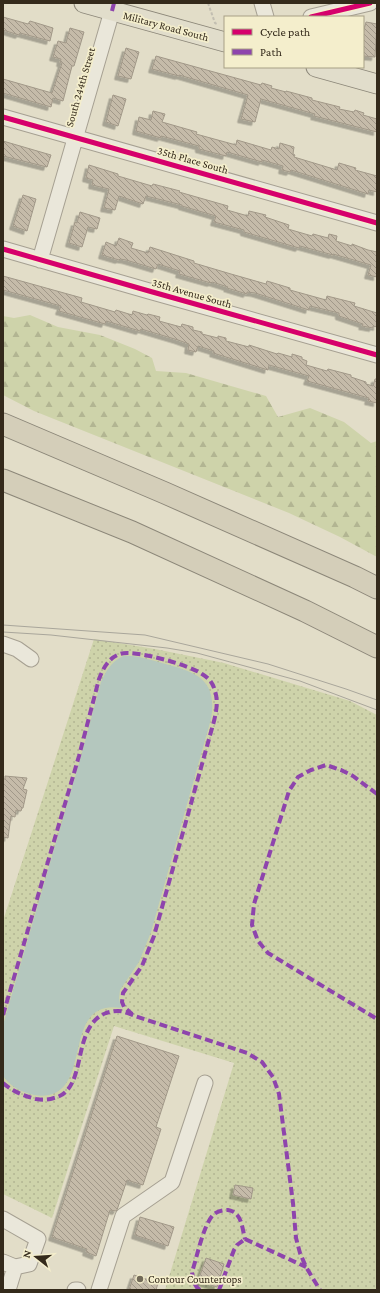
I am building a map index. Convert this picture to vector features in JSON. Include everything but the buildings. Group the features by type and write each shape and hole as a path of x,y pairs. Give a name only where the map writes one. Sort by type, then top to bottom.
{"highway":[{"path":"3,424 172,496 377,588"},
{"path":"3,480 132,532 305,611 377,647"}],"main road":[{"name":"Military Road South","path":"84,3 112,11 222,36"},
{"path":"320,68 377,84"}],"street":[{"path":"262,3 266,16"},
{"path":"315,16 370,3"},
{"name":"South 244th Street","path":"40,260 112,11"},
{"name":"35th Place South","path":"3,117 377,223"},
{"name":"35th Avenue South","path":"3,248 40,260 377,355"},
{"path":"3,644 17,649 30,659"},
{"path":"98,1290 123,1216 172,1182 206,1083"},
{"path":"3,1219 38,1239 29,1264 9,1264 8,1290"}],"path":[{"path":"208,3 215,23 222,36"}],"green space":[{"path":"30,315 58,327 100,335 135,349 152,358 156,371 186,373 266,396 278,417 310,408 344,422 371,443 377,441 377,557 340,537 289,513 34,411 3,395 3,316 14,318"},
{"path":"94,639 155,649 224,663 350,701 377,715 377,1290 165,1290 234,1063 114,1026 52,1218 3,1194 3,921"}],"shaded area":[{"path":"123,656 138,657 174,666 202,679 211,694 211,719 151,932 139,962 120,990 119,998 121,1008 103,1009 91,1017 84,1029 70,1076 62,1088 49,1095 34,1095 17,1088 9,1083 3,1076 3,1025 80,760 101,682 109,667"}],"tram line":[{"path":"3,625 145,635 268,664 377,700"},
{"path":"3,632 51,635 167,648 197,653 300,681 377,710"}],"marked path":[{"path":"112,11 114,3"},
{"path":"3,1015 79,756 99,679 104,668 112,658 120,654 127,653 174,662 196,670 207,677 212,683 217,703 214,721 154,936 142,966 123,993 122,1002 124,1007 132,1014"},
{"path":"377,794 353,776 326,765 311,770 298,777 289,791 254,904 252,925 258,941 268,953 377,1019"},
{"path":"3,1083 18,1093 36,1099 52,1099 65,1093 72,1083 88,1031 95,1020 106,1013 114,1011 125,1012 247,1053 262,1062 273,1077 279,1094 296,1238 306,1267 320,1290"},
{"path":"200,1290 196,1287 192,1272 203,1234 209,1220 213,1215 226,1210 233,1211 241,1221 245,1239"},
{"path":"245,1239 306,1267"},
{"path":"219,1290 234,1250 237,1245 245,1239"}],"cycle path":[{"path":"315,16 370,3"},
{"path":"3,117 377,223"},
{"path":"3,249 377,355"}],"place":[{"name":"Contour Countertops","path":"140,1279"}]}
